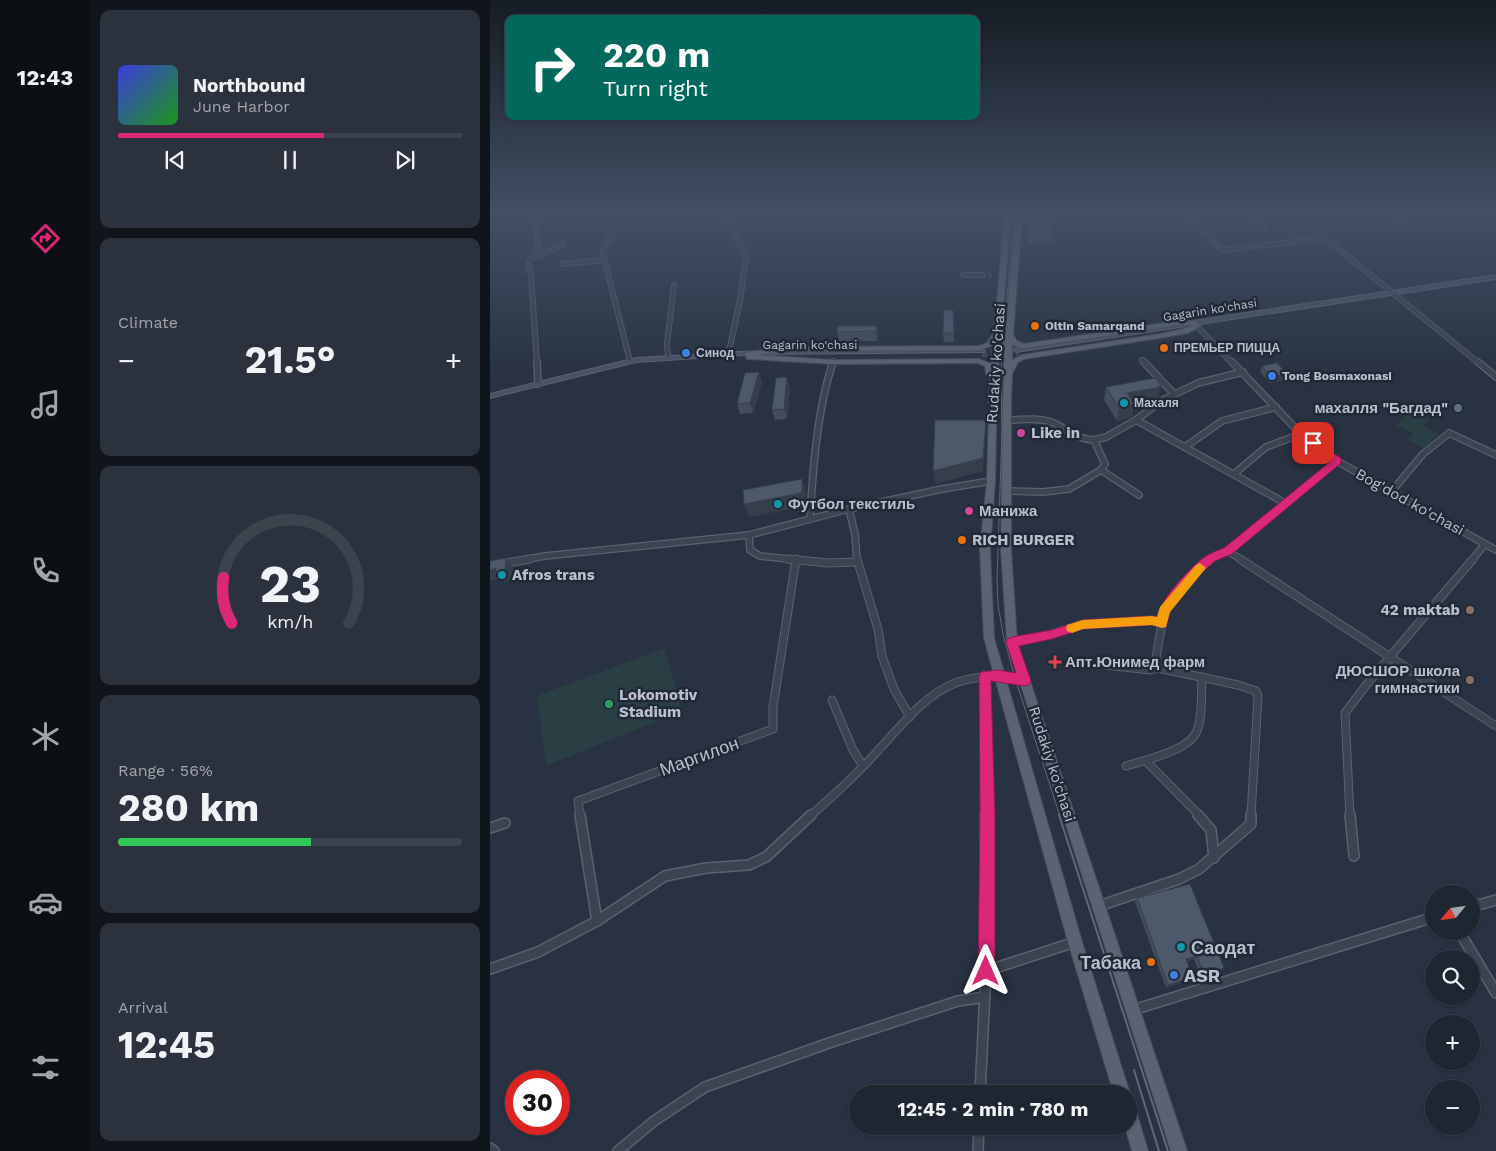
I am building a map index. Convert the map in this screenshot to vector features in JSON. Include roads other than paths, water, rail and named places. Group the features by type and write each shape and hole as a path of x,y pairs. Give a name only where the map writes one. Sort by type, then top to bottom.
{"main road":[{"name":"Rudakiy ko'chasi","path":"1004,267 1002,289 1003,334 1008,375 1006,550 1012,642 1179,1151"},
{"name":"Rudakiy ko'chasi","path":"1016,267 1014,290 993,382 991,481 985,550 989,638 1075,942 1119,1085"},
{"name":"Gagarin ko'chasi","path":"1017,352 1056,349 1196,324 1496,278"},
{"path":"1002,289 1014,290"},
{"path":"750,355 787,349 980,348 990,344 1003,334 1014,343 1024,346 1178,323 1196,324"},
{"path":"1008,375 1014,363 1022,357 1160,336 1185,331 1196,324"},
{"name":"Gagarin ko'chasi","path":"490,396 630,361 750,355 982,353"},
{"path":"750,355 833,362 983,362 988,365 993,382"},
{"path":"993,400 1007,401"},
{"path":"1135,1135 1140,1151"}],"street":[{"path":"529,267 531,275"},
{"path":"530,267 538,384"},
{"path":"606,267 630,361"},
{"path":"728,356 745,267"},
{"path":"1360,267 1496,377"},
{"path":"963,275 982,276"},
{"path":"668,358 667,344 674,285"},
{"name":"Bog'dod ko'chasi","path":"1196,324 1301,434 1337,461 1496,550"},
{"path":"1142,360 1174,394"},
{"path":"810,518 819,432 829,374 833,362"},
{"path":"1008,420 1046,421 1056,424 1073,437 1094,440 1106,437 1136,420 1161,401 1198,383 1243,372"},
{"path":"1185,447 1222,421 1276,407"},
{"path":"1136,420 1285,503"},
{"path":"1392,491 1423,454 1449,433 1496,455"},
{"path":"1234,474 1266,447 1301,434"},
{"path":"1008,491 1043,492 1069,488 1100,470 1105,464 1094,440"},
{"path":"1158,668 1155,664 1164,611 1195,572 1211,558 1228,551 1337,461"},
{"path":"1100,470 1139,496"},
{"path":"490,566 545,556 749,535 849,509 942,489 991,481"},
{"path":"849,509 855,534 857,562 878,629 882,656 894,689 910,717"},
{"path":"749,535 750,550 760,556 829,563 857,562"},
{"path":"1354,856 1350,822 1346,713 1390,656 1485,544"},
{"path":"1228,551 1496,726"},
{"name":"Маргилон","path":"598,921 578,801 772,729 773,707 796,559"},
{"path":"1012,642 1052,634 1083,624 1152,620 1162,623"},
{"path":"1099,906 1179,879 1199,869 1251,824 1258,696 1256,691 1238,684 1158,668 1150,670 1106,665"},
{"path":"490,969 538,952 598,921 665,876 706,868 749,865 766,857 863,766 926,700 940,690 956,682 985,676 999,675 1024,681"},
{"path":"980,1085 986,971 987,814 985,676"},
{"path":"1126,766 1190,742 1197,731 1202,677"},
{"path":"832,700 853,750 863,766"},
{"path":"1146,760 1208,825 1211,830 1214,858"},
{"path":"490,828 505,823"},
{"path":"1480,904 1496,900"},
{"path":"1133,1010 1181,997 1359,938 1425,920"},
{"path":"1464,940 1496,993"},
{"path":"986,971 1075,942"},
{"path":"618,1151 654,1121 705,1087 828,1043 958,1001 985,997"},
{"path":"978,1151 979,1135"},
{"path":"490,1148 494,1151"}],"tunnel":[{"path":"982,275 992,276"},
{"path":"982,355 1019,353"}],"tram line":[{"path":"1010,267 1001,371 1002,430 997,580 998,605 1003,634 1015,678 1060,816"},
{"path":"1059,815 1168,1151"},
{"path":"1134,1070 1159,1151"}],"place":[{"name":"Oltin Samarqand","path":"1035,326"},
{"name":"ПРЕМЬЕР ПИЦЦА","path":"1164,348"},
{"name":"Синод","path":"686,353"},
{"name":"Tong Bosmaxonasi","path":"1272,376"},
{"name":"Махаля","path":"1124,403"},
{"name":"махалля \"Багдад\"","path":"1458,408"},
{"name":"Like in","path":"1021,433"},
{"name":"Футбол текстиль","path":"778,504"},
{"name":"Манижа","path":"969,511"},
{"name":"RICH BURGER","path":"962,540"},
{"name":"Afros trans","path":"502,575"},
{"name":"42 maktab","path":"1470,610"},
{"name":"Апт.Юнимед фарм","path":"1055,662"},
{"name":"ДЮСШОР школа гимнастики","path":"1470,680"},
{"name":"Lokomotiv Stadium","path":"609,704"},
{"name":"Саодат","path":"1181,947"},
{"name":"Табака","path":"1151,962"},
{"name":"ASR","path":"1174,975"}]}
